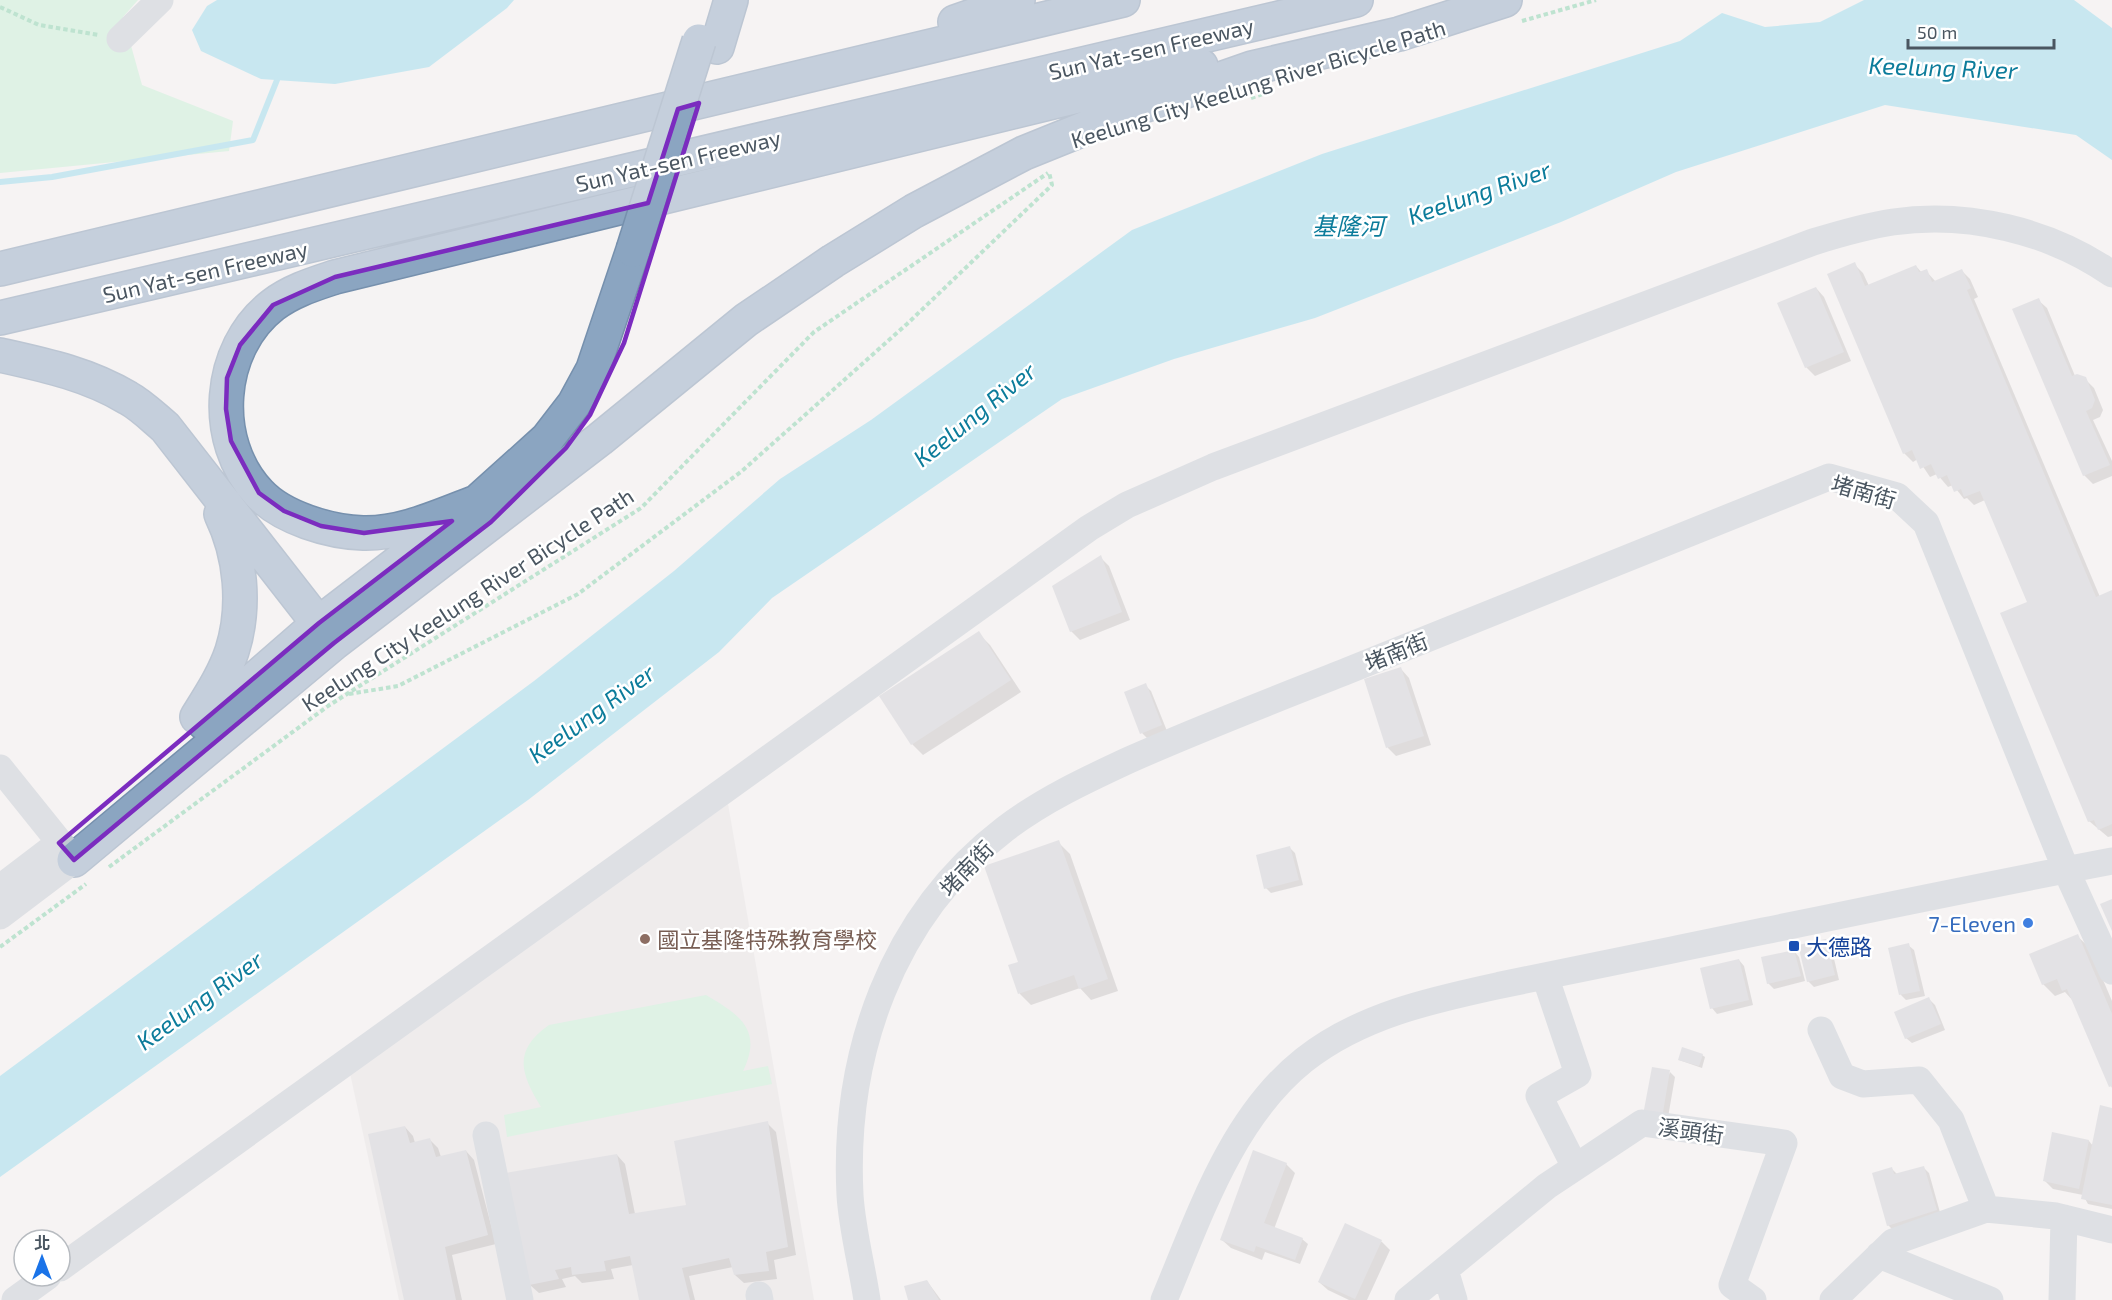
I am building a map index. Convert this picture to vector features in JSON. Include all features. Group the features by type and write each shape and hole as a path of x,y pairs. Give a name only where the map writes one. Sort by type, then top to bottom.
{"highway":[{"path":"708,44 710,0"},
{"path":"74,862 182,742 566,448 590,415 624,343 642,253 708,44 731,0"},
{"path":"791,81 855,48 964,19 1018,0"},
{"path":"0,269 1123,0"},
{"name":"Sun Yat-sen Freeway","path":"0,318 1356,0"},
{"path":"1467,0 638,205 335,277 302,289 273,305 256,322 240,345 227,378 226,409 231,441 245,473 259,493 284,511 321,525 363,533 410,527 484,512 756,314 833,261 914,211 1024,153 1123,113 1252,69 1510,11"},
{"path":"0,356 50,366 91,379 130,399 165,427 326,633"},
{"path":"182,742 218,682 232,650 239,608 239,568 229,531 202,475"},
{"path":"74,862 326,633"}],"street":[{"path":"120,39 160,0"},
{"path":"72,1259 1072,540 1127,506 1235,459 1813,242 1858,229 1894,222 1925,220 1978,222 2058,243 2112,274"},
{"name":"堵南街","path":"867,1300 850,1196 853,1112 861,1057 888,973 917,923 953,875 1005,829 1071,787 1179,738 1830,477 1897,496 1926,523 2066,870"},
{"path":"0,768 74,862"},
{"path":"1164,1300 1229,1153 1270,1092 1304,1060 1339,1037 1385,1014 1431,1001 1545,976 2112,861"},
{"path":"0,888 74,862"},
{"path":"0,916 74,862"},
{"path":"2066,870 2112,971"},
{"path":"1545,976 1578,1074 1539,1096 1575,1167"},
{"path":"1821,1030 1842,1076 1863,1084 1920,1080 1951,1120 1986,1209"},
{"name":"溪頭街","path":"1408,1300 1547,1186 1642,1123 1784,1143 1732,1286 1753,1300"},
{"path":"486,1135 520,1300"},
{"path":"1833,1300 1893,1242 1986,1209 2064,1218 2112,1230"},
{"path":"2062,1300 2064,1218"},
{"path":"1879,1256 1946,1291 1990,1300"},
{"path":"1445,1270 1454,1300"},
{"path":"15,1300 32,1288"}],"path":[{"path":"1510,11 1596,0"},
{"path":"0,7 39,25 120,39"},
{"name":"Keelung City Keelung River Bicycle Path","path":"1241,101 1273,91"},
{"name":"Keelung City Keelung River Bicycle Path","path":"106,869 345,695 641,508 814,332 1059,165"},
{"path":"345,695 398,686 578,594 742,471 907,324 1052,185 1049,172"},
{"path":"0,948 74,862"}],"highlighted area":[{"path":"699,103 624,343 590,415 566,448 491,522 334,643 74,860 59,843 319,623 452,521 364,533 321,526 284,511 259,493 231,441 226,409 227,378 240,345 273,305 335,277 648,203 678,109"}],"shaded area":[{"name":"國立基隆特殊教育學校","path":"728,804 814,1300 399,1300 350,1073"}],"green space":[{"path":"0,0 138,0 123,17 142,85 233,121 229,151 0,173"},
{"path":"706,995 729,1010 745,1025 750,1045 749,1057 743,1071 768,1066 772,1084 507,1137 504,1115 541,1107 529,1084 524,1063 529,1044 549,1025"}],"water":[{"path":"217,0 514,0 507,8 429,67 335,84 261,79 201,51 192,30 207,6"},
{"name":"基隆河","path":"1864,0 2074,0 2112,28 2112,160 2076,135 1885,105 1676,172 1561,222 1315,318 1174,359 1062,399 772,598 719,652 528,800 0,1177 0,1076 534,681 674,571 780,479 871,420 1132,230 1322,154 1680,41 1722,13 1765,27 1820,22"}],"building":[{"path":"1855,262 1865,286 1916,265 1919,272 1927,269 1932,282 1962,269 1971,288 1967,290 2096,597 2112,590 2112,824 2098,830 2094,820 2088,822 2000,613 2027,602 1980,491 1964,497 1961,489 1954,492 1947,475 1938,479 1931,464 1920,469 1912,450 1903,454 1827,274"},
{"path":"1816,287 1844,352 1805,368 1777,303"},
{"path":"2039,298 2072,376 2077,374 2086,377 2095,400 2092,408 2086,411 2110,465 2083,476 2012,309"},
{"path":"1101,555 1122,612 1070,632 1052,586"},
{"path":"979,631 1011,680 911,745 879,696"},
{"path":"1401,667 1424,736 1386,748 1364,679"},
{"path":"1146,683 1162,725 1140,734 1124,692"},
{"path":"1059,840 1108,979 1079,989 1074,975 1018,994 1008,965 1018,962 984,866"},
{"path":"1290,846 1299,880 1264,889 1256,855"},
{"path":"2112,899 2112,931 2100,904"},
{"path":"2078,934 2112,1014 2112,1086 2109,1087 2067,989 2062,991 2057,979 2042,985 2029,954"},
{"path":"1826,939 1835,975 1807,982 1798,945"},
{"path":"1909,943 1920,991 1899,995 1888,948"},
{"path":"1794,950 1801,976 1767,984 1761,957"},
{"path":"1739,959 1749,1000 1710,1009 1700,968"},
{"path":"1929,997 1941,1024 1905,1039 1894,1012"},
{"path":"1682,1047 1703,1054 1699,1066 1678,1060"},
{"path":"1652,1067 1670,1070 1662,1118 1643,1115"},
{"path":"2100,1105 2112,1108 2112,1205 2081,1199"},
{"path":"768,1121 788,1247 766,1252 769,1271 734,1275 729,1258 682,1268 690,1300 639,1300 630,1256 604,1261 606,1271 572,1275 571,1267 555,1270 559,1279 529,1285 505,1173 617,1154 629,1214 686,1205 674,1141"},
{"path":"405,1126 410,1143 430,1138 436,1157 466,1150 488,1235 445,1247 456,1300 404,1300 368,1134"},
{"path":"2052,1132 2089,1140 2079,1189 2043,1181"},
{"path":"1253,1150 1287,1163 1264,1223 1303,1238 1295,1260 1256,1246 1254,1252 1220,1240"},
{"path":"1924,1166 1937,1210 1887,1226 1872,1173 1892,1167 1894,1174"},
{"path":"1345,1223 1382,1240 1355,1299 1318,1282"},
{"path":"927,1280 939,1300 908,1300 904,1286"}],"waterway":[{"path":"0,182 52,177 253,140 277,80"}],"place":[{"name":"7-Eleven","path":"2028,923"},
{"name":"國立基隆特殊教育學校","path":"645,939"},
{"name":"大德路","path":"1794,946"}],"water label":[{"name":"Keelung River","path":"1943,67"},
{"name":"Keelung River","path":"1479,192"},
{"name":"Keelung River","path":"974,414"},
{"name":"Keelung River","path":"591,713"},
{"name":"Keelung River","path":"199,1000"}]}
